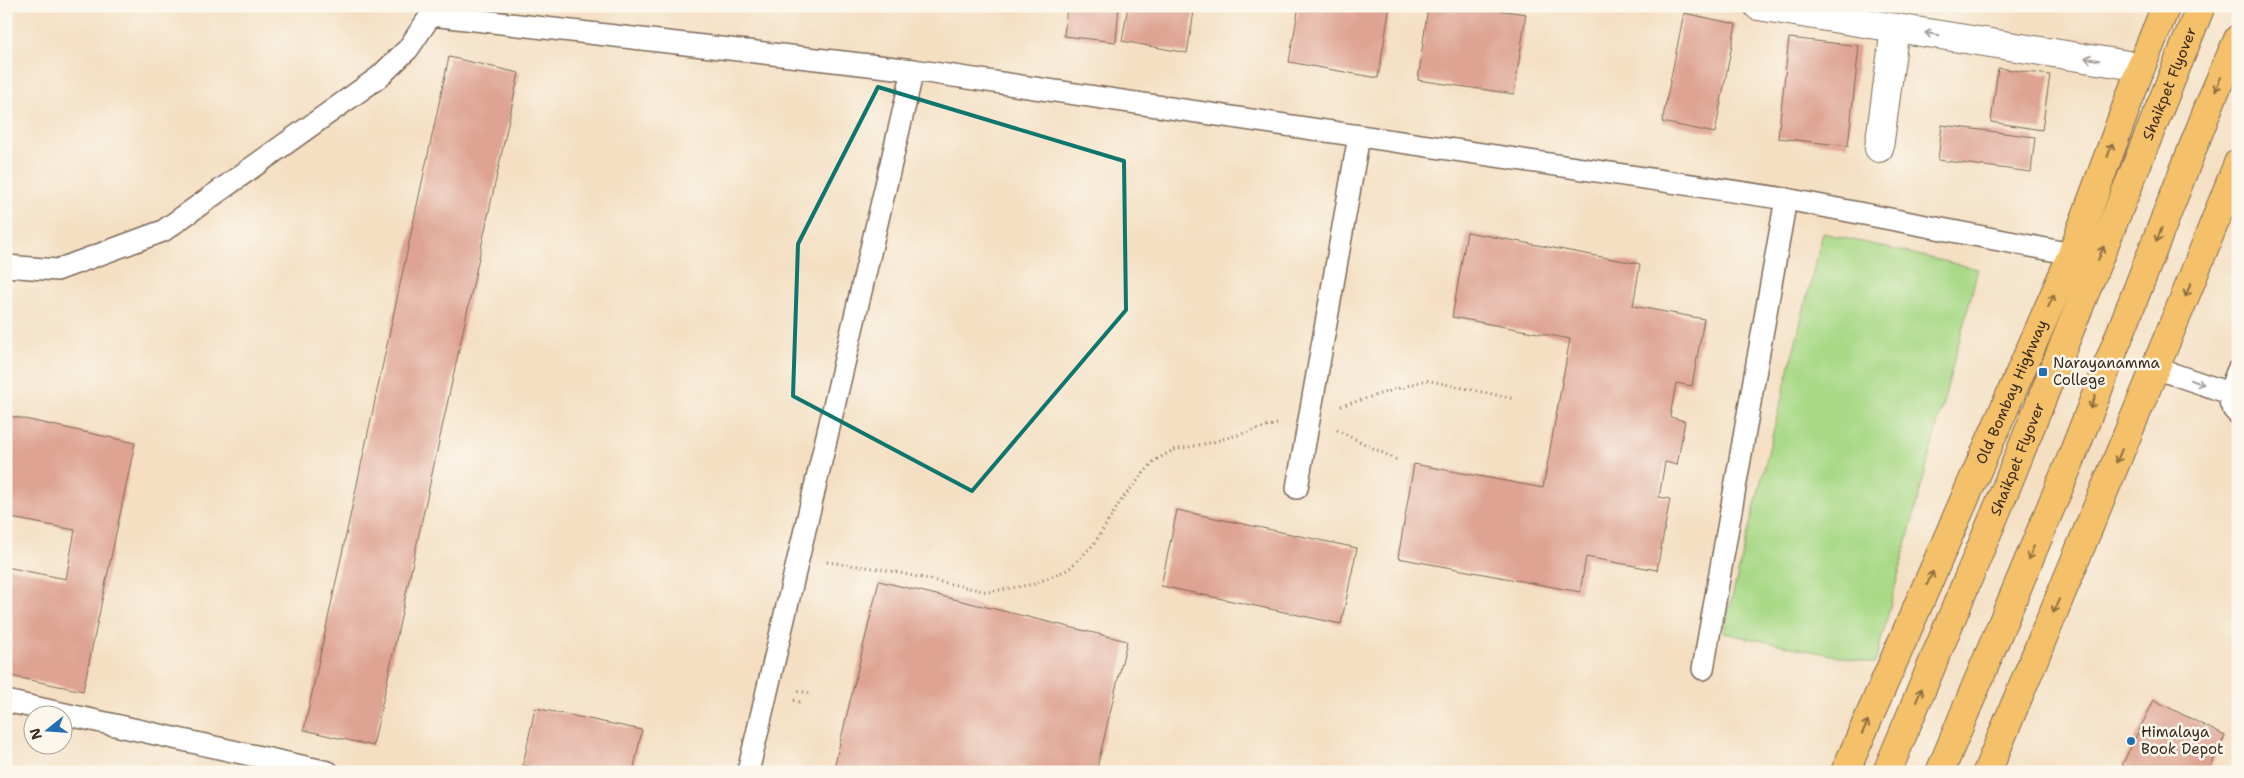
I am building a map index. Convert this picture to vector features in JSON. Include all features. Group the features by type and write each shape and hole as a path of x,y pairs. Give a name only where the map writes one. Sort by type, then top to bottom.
{"main road":[{"name":"Shaikpet Flyover","path":"1887,772 2001,500 2201,6"},
{"name":"Old Bombay Highway","path":"1845,772 2072,254 2141,67 2161,7"},
{"path":"1940,772 2071,458 2213,96 2238,39"},
{"path":"1988,772 2238,163"}],"street":[{"path":"1758,6 2141,67"},
{"path":"1879,148 1895,28"}],"lane":[{"path":"6,266 57,270 163,231 378,77 408,49 431,15 913,70 1786,199 2072,254"},
{"path":"748,772 913,70"},
{"path":"1297,488 1359,136"},
{"path":"1703,669 1786,199"},
{"path":"2155,368 2233,394"},
{"path":"2238,370 2233,394 2234,411 2238,414"},
{"path":"6,701 328,772"}],"path":[{"path":"880,569 988,592 1034,584 1069,570 1094,544 1122,499 1154,461 1173,450 1209,443 1310,416 1426,380 1514,399"},
{"path":"1310,416 1397,460"}],"highlighted area":[{"path":"878,87 1124,161 1126,310 972,491 793,396 798,244"}],"green space":[{"path":"1823,233 1978,269 1875,664 1723,633"}],"building":[{"path":"1067,6 1119,6 1116,42 1064,36"},
{"path":"1128,6 1195,6 1187,53 1122,41"},
{"path":"1299,6 1390,6 1378,78 1289,62"},
{"path":"1428,6 1468,6 1526,14 1514,94 1418,80"},
{"path":"1684,13 1736,24 1715,133 1662,122"},
{"path":"1789,38 1859,46 1848,146 1778,138"},
{"path":"449,57 519,73 373,746 304,730"},
{"path":"1998,68 2050,75 2042,130 1991,122"},
{"path":"1942,125 2035,137 2031,172 1938,160"},
{"path":"1467,232 1640,264 1633,306 1704,319 1692,386 1676,383 1670,417 1685,421 1677,465 1665,462 1659,497 1670,499 1657,570 1586,557 1580,592 1398,558 1414,464 1543,488 1570,339 1452,317"},
{"path":"6,415 135,443 83,691 6,675 6,567 66,579 75,530 6,517"},
{"path":"1177,510 1357,548 1341,624 1161,586"},
{"path":"879,581 1127,641 1096,772 833,772"},
{"path":"2154,700 2225,736 2208,772 2136,772 2122,765"},
{"path":"535,708 642,730 633,772 557,772 523,765"}],"place":[{"name":"Narayanamma College","path":"2043,372"},
{"name":"Himalaya Book Depot","path":"2131,741"}]}
